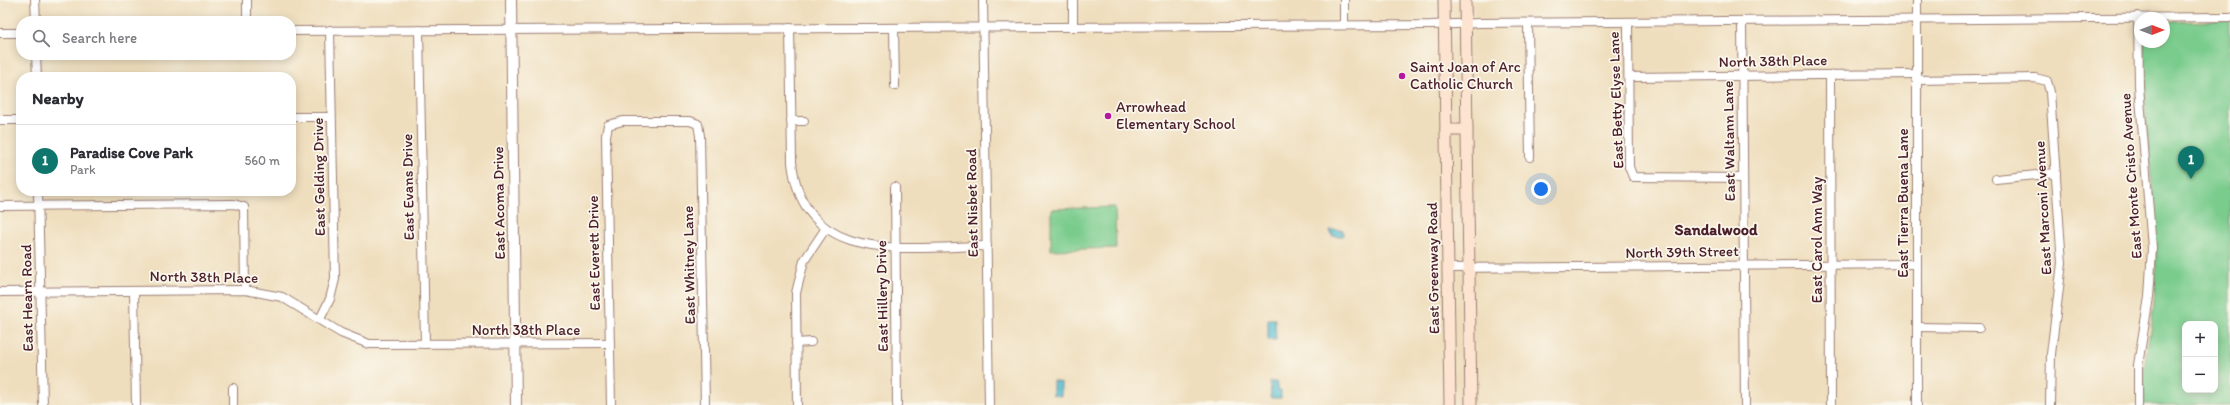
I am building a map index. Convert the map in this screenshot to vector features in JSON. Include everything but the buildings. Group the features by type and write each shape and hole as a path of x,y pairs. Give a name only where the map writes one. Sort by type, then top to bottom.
{"main road":[{"name":"East Greenway Road","path":"1444,0 1450,405"},
{"path":"1465,0 1470,405"},
{"path":"1446,130 1467,130"}],"street":[{"path":"35,0 36,16"},
{"path":"247,0 247,16"},
{"name":"East Acoma Drive","path":"511,0 516,405"},
{"name":"East Nisbet Road","path":"983,0 989,405"},
{"path":"1073,0 1073,27"},
{"path":"1344,0 1344,25"},
{"name":"East Tierra Buena Lane","path":"1917,0 1917,405"},
{"path":"296,31 512,31 790,28 1444,25 2134,16"},
{"path":"2170,16 2230,16"},
{"name":"East Waltann Lane","path":"1742,21 1745,405"},
{"name":"East Betty Elyse Lane","path":"1628,22 1630,167 1633,177 1743,178"},
{"path":"1528,24 1530,157"},
{"path":"790,28 791,121 794,181 798,194 814,219 834,235 850,242 864,245 895,247 986,246"},
{"path":"894,28 895,86"},
{"name":"East Gelding Drive","path":"320,319 330,299 335,279 330,30"},
{"name":"East Evans Drive","path":"419,30 425,344"},
{"path":"0,33 16,34"},
{"name":"East Monte Cristo Avenue","path":"2138,48 2139,86 2152,248 2149,297 2138,365 2138,405"},
{"path":"36,60 37,72"},
{"name":"North 38th Place","path":"1629,77 1830,75 2035,78 2047,81"},
{"name":"East Carol Ann Way","path":"1830,75 1831,405"},
{"name":"East Marconi Avenue","path":"2047,81 2050,92 2062,247 2062,276 2051,354 2050,405"},
{"path":"296,117 331,117"},
{"path":"0,120 16,120"},
{"name":"East Everett Drive","path":"611,405 606,136 608,125 623,121 682,121 698,124"},
{"path":"791,121 804,121"},
{"name":"East Whitney Lane","path":"698,124 701,144 705,405"},
{"path":"1996,179 2056,173"},
{"name":"East Hillery Drive","path":"895,187 897,405"},
{"name":"East Hearn Road","path":"38,196 43,405"},
{"path":"0,206 234,204 244,207 245,290"},
{"path":"796,405 795,306 799,276 804,261 826,228"},
{"name":"North 39th Street","path":"1448,268 1917,264"},
{"path":"134,290 136,405"},
{"name":"North 38th Place","path":"0,292 41,293 134,290 245,290 282,297 341,333 368,344 610,343"},
{"path":"1917,327 1979,328"},
{"path":"796,343 811,342"},
{"path":"233,388 233,405"}],"green space":[{"path":"2230,21 2230,405 2144,405 2144,370 2154,304 2156,257 2155,224 2145,105 2144,48 2170,48 2170,22"},
{"path":"1115,207 1116,248 1051,250 1051,209"}],"water":[{"path":"1330,230 1343,230 1343,236 1332,236"},
{"path":"1268,319 1275,319 1276,340 1268,340"},
{"path":"1053,381 1061,383 1061,396 1053,395"},
{"path":"1270,382 1277,382 1277,391 1281,391 1281,398 1271,398"}],"place":[{"name":"Saint Joan of Arc Catholic Church","path":"1402,76"},
{"name":"Arrowhead Elementary School","path":"1108,116"},
{"name":"Paradise Cove Park","path":"2191,179"}],"district":[{"name":"Sandalwood","path":"1716,229"}]}
